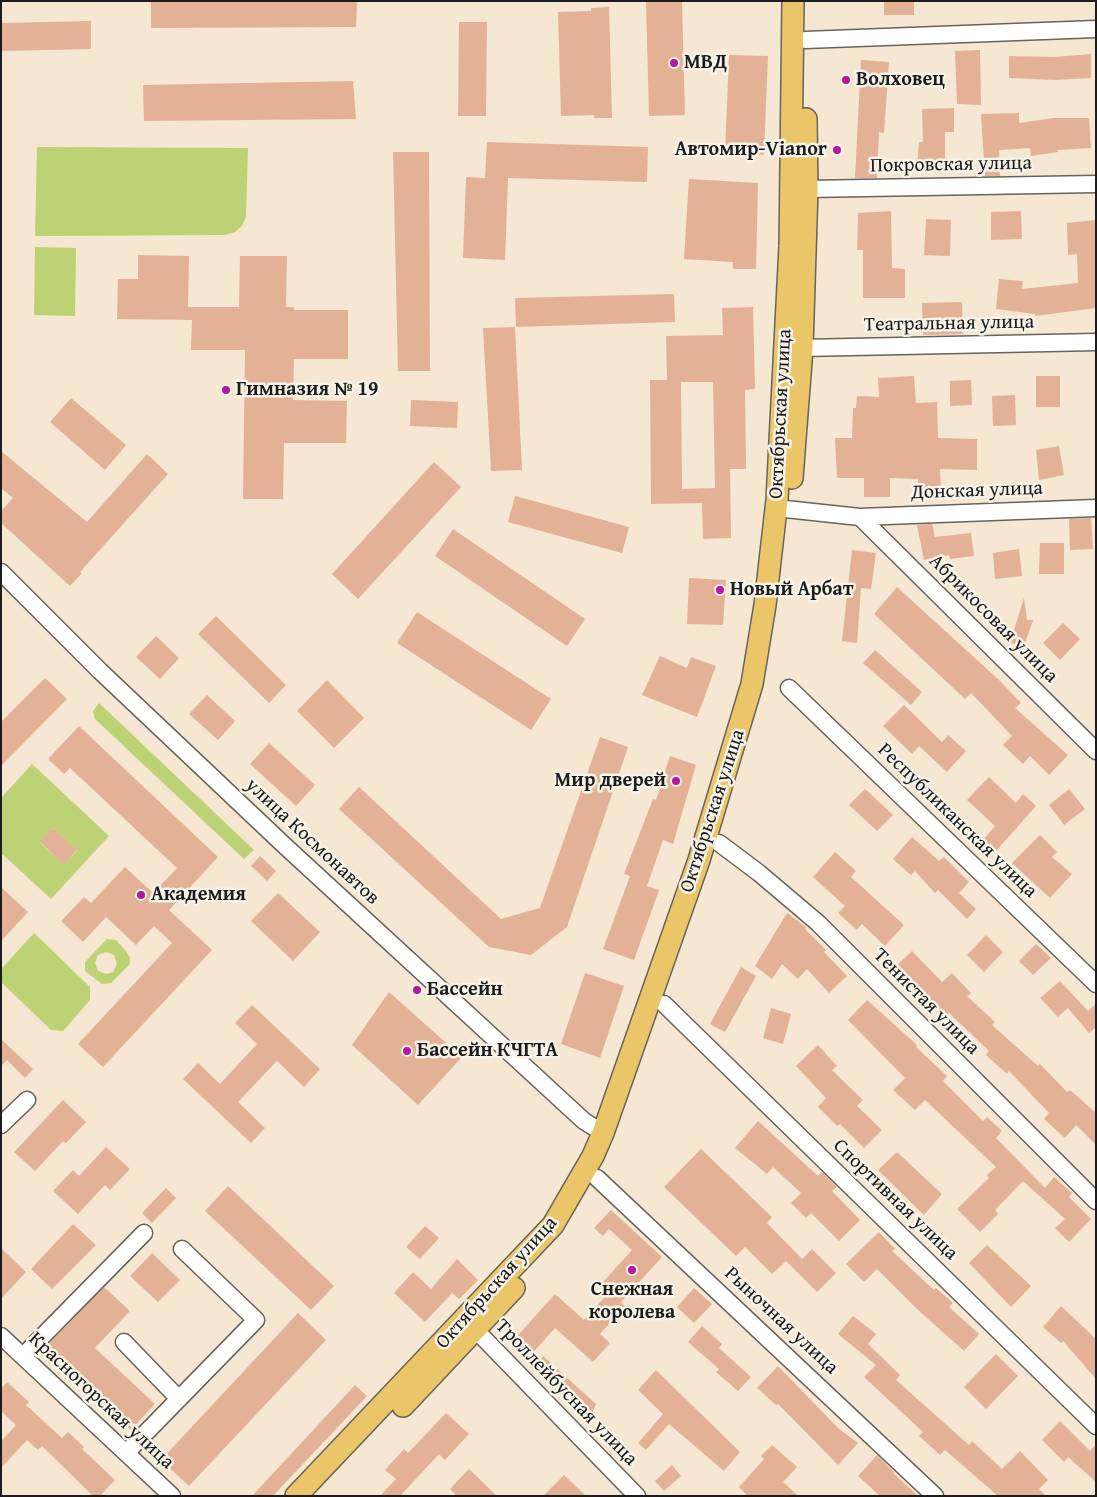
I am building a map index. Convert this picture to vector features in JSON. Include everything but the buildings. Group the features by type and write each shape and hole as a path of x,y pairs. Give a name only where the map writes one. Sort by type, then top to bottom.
{"main road":[{"name":"Октябрьская улица","path":"315,1496 471,1325 553,1225 593,1156 603,1133 700,860 747,702 783,509 790,246 793,1"},
{"name":"Октябрьская улица","path":"296,1496 565,1230 597,1178 613,1143 664,1004 719,843 770,667 783,509 802,348 807,189 805,1"}],"street":[{"path":"805,40 1096,30"},
{"name":"Покровская улица","path":"807,189 1096,184"},
{"name":"Театральная улица","path":"802,348 1096,342"},
{"name":"Донская улица","path":"783,509 860,517 1096,508"},
{"name":"Абрикосовая улица","path":"860,517 1096,751"},
{"name":"улица Космонавтов","path":"1,572 100,671 285,846 584,1121 603,1133"},
{"name":"Республиканская улица","path":"789,688 1096,984"},
{"name":"Тенистая улица","path":"719,843 759,873 818,923 1096,1201"},
{"name":"Спортивная улица","path":"664,1004 1096,1426"},
{"path":"1,1125 27,1100"},
{"name":"Рыночная улица","path":"597,1178 935,1496"},
{"path":"22,1356 144,1233"},
{"path":"126,1453 256,1320 182,1249"},
{"name":"Троллейбусная улица","path":"471,1325 637,1496"},
{"name":"Красногорская улица","path":"1,1336 172,1496"},
{"path":"124,1342 179,1399"}],"green space":[{"path":"37,147 248,148 246,217 242,226 235,232 225,235 35,236"},
{"path":"35,247 76,248 75,316 34,315"},
{"path":"99,703 254,850 244,859 95,719 93,711"},
{"path":"32,764 109,836 51,899 1,853 1,798","holes":["53,828 77,851 64,864 40,843"]},
{"path":"34,933 90,987 90,1000 63,1031 51,1030 1,982 1,969"},
{"path":"107,939 116,940 130,958 130,964 111,983 102,984 85,971 85,962","holes":["106,952 114,955 117,964 113,972 106,974 98,971 95,963 98,955"]}],"place":[{"name":"МВД","path":"674,63"},
{"name":"Волховец","path":"846,80"},
{"name":"Автомир-Vianor","path":"837,150"},
{"name":"Гимназия № 19","path":"226,390"},
{"name":"Новый Арбат","path":"720,590"},
{"name":"Мир дверей","path":"676,781"},
{"name":"Академия","path":"141,895"},
{"name":"Бассейн","path":"417,990"},
{"name":"Бассейн КЧГТА","path":"407,1051"},
{"name":"Снежная королева","path":"632,1270"}]}
